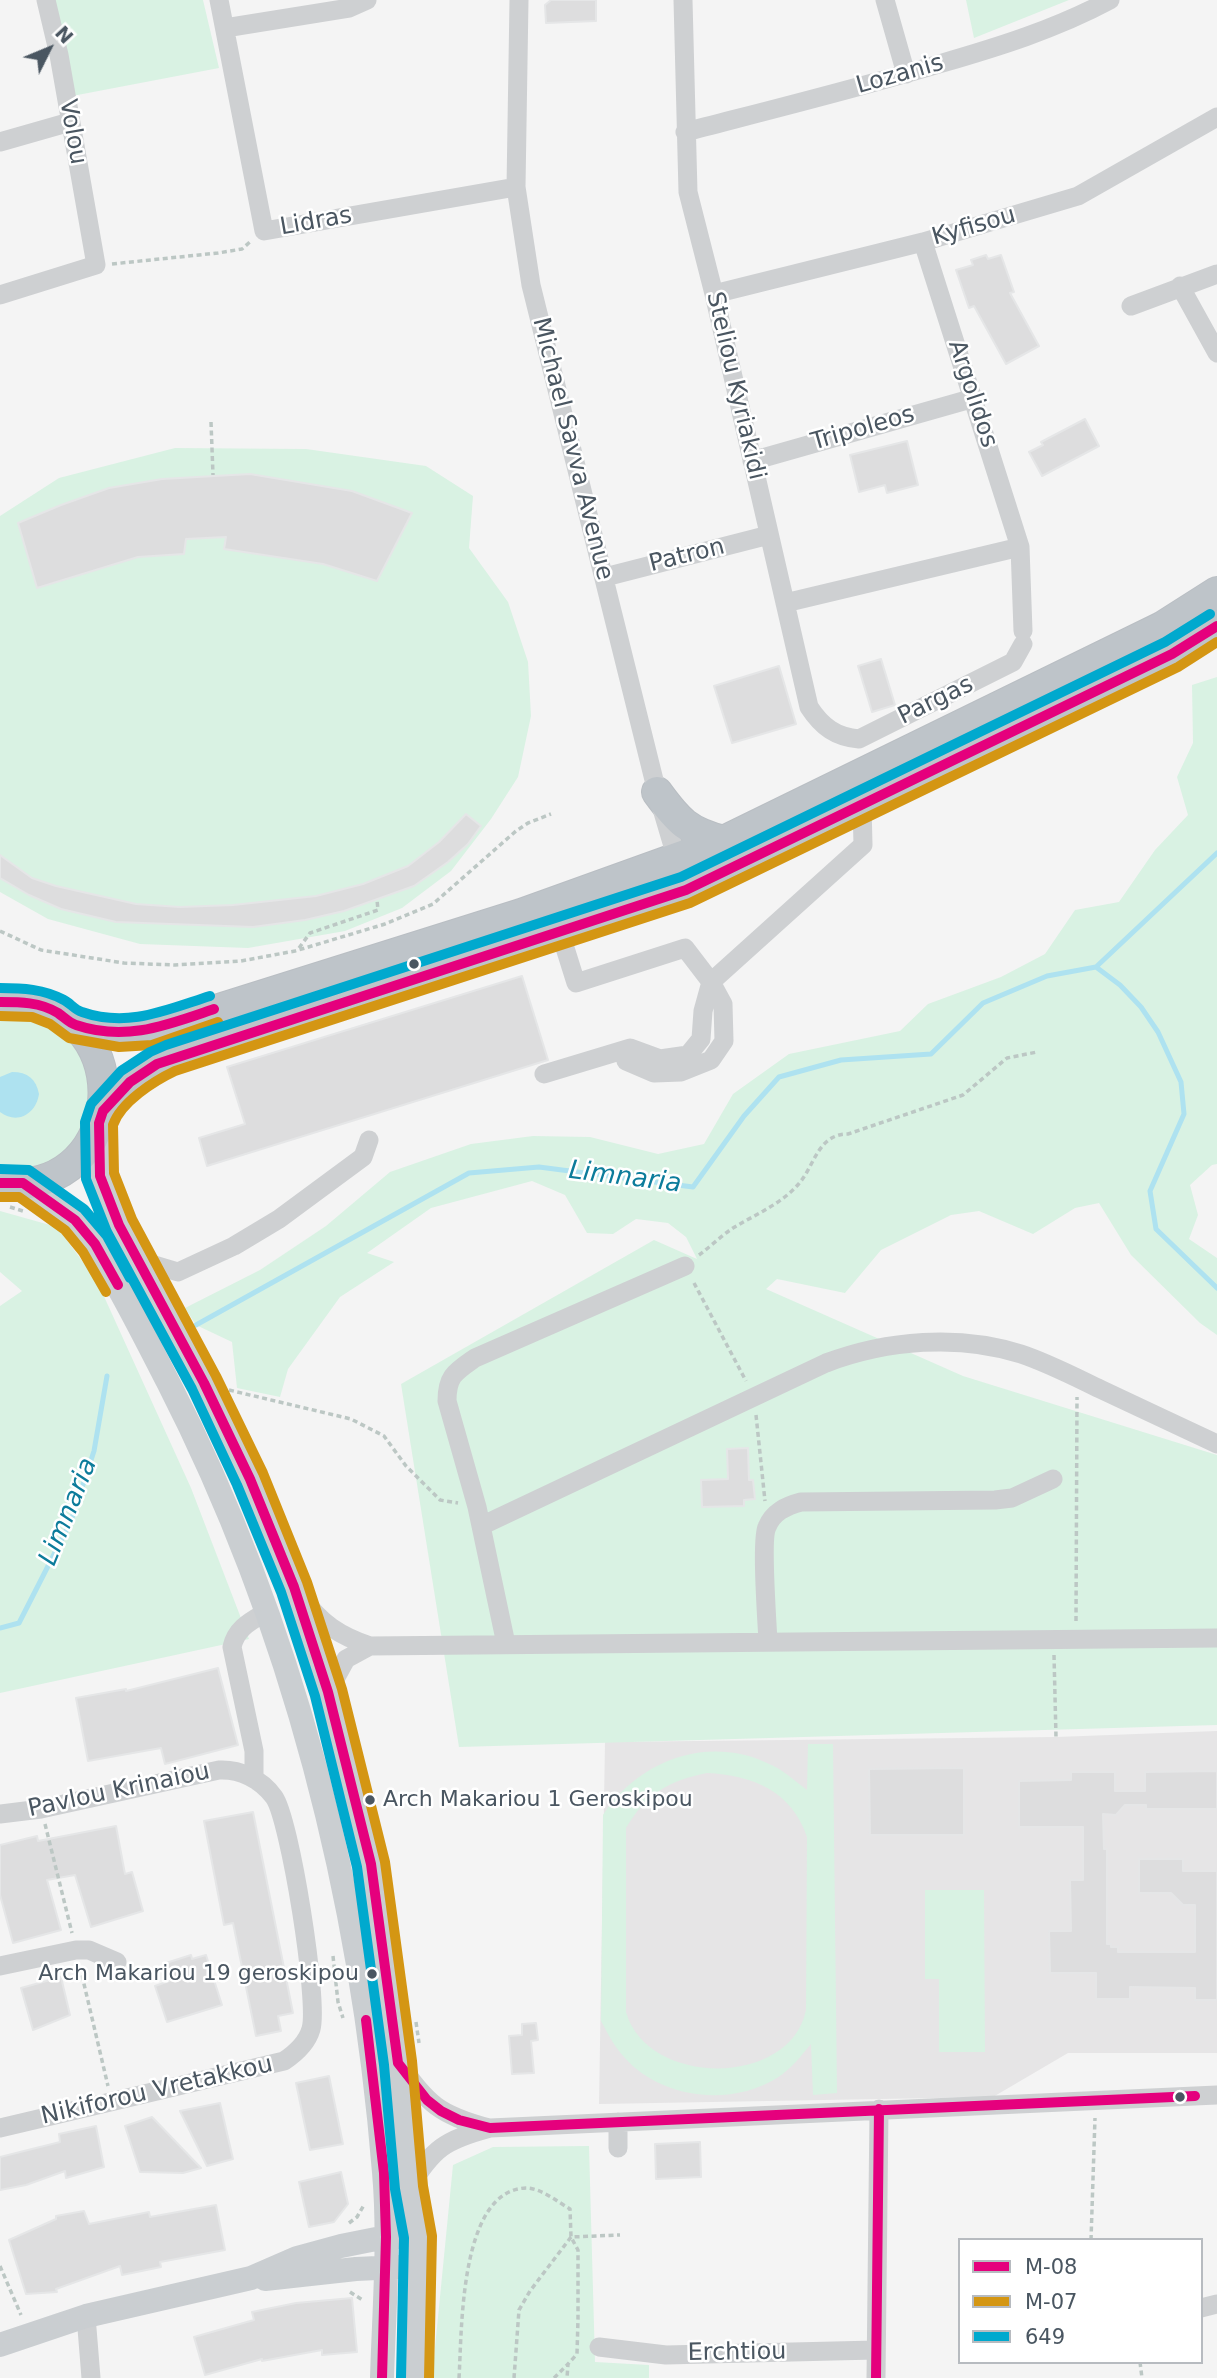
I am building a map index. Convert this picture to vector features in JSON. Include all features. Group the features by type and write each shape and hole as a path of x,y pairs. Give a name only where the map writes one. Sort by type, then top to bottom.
{"highway":[{"path":"74,1025 120,1033 149,1031 521,914 724,841 1163,627 1217,592"},
{"path":"11,1183 41,1179 66,1167 86,1148 101,1117 130,1082 157,1064 686,890 1172,654 1217,626"},
{"path":"657,792 677,819 689,829 724,841"},
{"path":"13,1002 47,1008 74,1025 92,1046 99,1063 104,1090 101,1117"}],"main road":[{"path":"0,985 13,1002"},
{"path":"101,1117 100,1176 112,1209 204,1383 250,1479 294,1587 328,1692 371,1864 398,2063 409,2188 418,2237 415,2378"},
{"path":"11,1183 75,1220 95,1244 184,1413 217,1487 266,1612 296,1704 324,1801 343,1883 368,2031 384,2173 386,2237 382,2378"},
{"path":"0,2345 86,2316 251,2278 297,2258 341,2246 386,2237 418,2237"},
{"path":"251,2278 276,2279 385,2267 418,2267"}],"street":[{"name":"Volou","path":"46,0 59,55 96,265"},
{"name":"Lidras","path":"219,0 264,231 516,187"},
{"path":"225,28 349,8 367,0"},
{"name":"Michael Savva Avenue","path":"519,0 516,187 531,285 657,792 686,890"},
{"name":"Steliou Kyriakidi","path":"683,0 688,192 809,708 829,730 843,738 859,739"},
{"path":"885,0 906,74"},
{"name":"Lozanis","path":"685,132 906,74 1006,44 1057,25 1110,0"},
{"name":"Kyfisou","path":"714,295 923,242 1078,197 1217,117"},
{"path":"0,142 71,122"},
{"name":"Argolidos","path":"923,242 1020,547 1023,637 1013,662"},
{"path":"0,295 96,265"},
{"path":"1131,306 1217,274"},
{"path":"1180,286 1217,353"},
{"name":"Tripoleos","path":"752,461 974,398"},
{"name":"Patron","path":"605,577 769,535"},
{"path":"785,603 1020,547"},
{"name":"Pargas","path":"859,739 1013,662"},
{"path":"544,1074 630,1048 660,1059 688,1055 701,1039 703,1011 711,982 863,845 862,805"},
{"path":"560,932 576,983 685,948 711,982 723,1004 724,1041 711,1060 681,1072 654,1073 626,1061"},
{"path":"138,1260 178,1272 234,1247 279,1219 363,1157 369,1140"},
{"path":"506,1644 479,1517 447,1401 447,1385 451,1378 475,1358 685,1266"},
{"path":"479,1517 850,1354 903,1344 940,1342 1020,1354 1217,1444"},
{"path":"768,1642 764,1533 775,1515 786,1506 800,1502 1012,1499 1053,1479"},
{"path":"294,1587 322,1622 347,1639 370,1646 1217,1638"},
{"path":"254,1779 254,1751 233,1647 234,1637 247,1623 266,1612"},
{"path":"328,1692 345,1660 370,1646"},
{"name":"Pavlou Krinaiou","path":"0,1814 41,1809 219,1770 242,1772 254,1779"},
{"name":"Nikiforou Vretakkou","path":"0,2128 111,2100 275,2064 295,2053 307,2040 312,2028 313,1998 299,1897 276,1799 254,1779"},
{"path":"0,1966 76,1950 89,1950 117,1962"},
{"path":"398,2063 427,2100 441,2111 459,2120 490,2128"},
{"path":"409,2188 436,2150 460,2136 490,2128 1217,2095"},
{"path":"876,2378 879,2109"},
{"path":"618,2122 618,2148"},
{"path":"86,2316 91,2378"},
{"name":"Erchtiou","path":"598,2347 666,2355 876,2350"}],"path":[{"path":"96,265 242,249 264,231"},
{"path":"211,422 213,475"},
{"path":"0,931 41,950 124,963 175,965 241,961 298,950 385,924 433,904 516,831 551,814"},
{"path":"298,950 310,933 378,910 377,900"},
{"path":"685,1266 733,1229 786,1195 801,1181 817,1153 837,1134 848,1134 963,1095 1007,1058 1037,1052"},
{"path":"1076,1639 1077,1378"},
{"path":"204,1383 264,1400 351,1419 384,1436 406,1466 440,1500 479,1517"},
{"path":"1054,1639 1056,1737"},
{"path":"1091,2238 1096,2102"},
{"path":"459,2378 466,2277 476,2234 487,2213 506,2194 528,2188 548,2195 570,2209 571,2237 578,2250 577,2354 554,2378"},
{"path":"571,2237 620,2235"},
{"path":"514,2378 519,2310 571,2237"},
{"path":"0,2266 30,2335"},
{"path":"567,2378 568,2364"}],"shaded area":[{"path":"1217,1731 1217,2053 1068,2053 993,2097 599,2104 605,1742 1056,1737"}],"green space":[{"path":"55,0 203,0 219,68 67,97"},
{"path":"966,0 1069,0 974,38"},
{"path":"175,448 306,449 426,466 473,496 469,548 508,602 528,662 531,716 518,777 491,819 451,871 402,908 345,931 248,948 140,944 48,919 0,892 0,516 59,478"},
{"path":"1217,677 1217,1164 1212,1165 1190,1185 1198,1215 1189,1239 1217,1258 1217,1335 1200,1323 1131,1255 1099,1203 1075,1208 1033,1234 979,1211 951,1215 881,1250 845,1293 777,1279 766,1289 963,1376 1217,1455 1217,1725 459,1747 401,1384 654,1240 697,1259 686,1237 668,1223 636,1219 613,1234 587,1233 565,1195 532,1181 431,1208 367,1253 394,1262 340,1297 288,1369 280,1397 237,1388 232,1342 196,1325 185,1308 260,1270 326,1226 390,1172 471,1144 533,1136 590,1137 658,1154 704,1144 733,1094 789,1054 900,1031 928,1004 1001,977 1045,954 1075,910 1119,902 1155,850 1188,815 1177,777 1193,743 1192,685"},
{"path":"0,1018 39,1020 71,1040 82,1055 92,1090 85,1126 62,1155 46,1164 9,1170 0,1168"},
{"path":"0,1211 57,1227 97,1281 191,1488 249,1639 0,1693 0,1306 22,1291 0,1272"},
{"path":"808,1744 833,1744 837,2093 813,2095 811,2044 777,2078 738,2093 697,2094 676,2090 657,2082 639,2071 624,2057 601,2021 603,1815 635,1780 654,1767 698,1753 744,1755 778,1768 807,1790","holes":["707,1773 724,1774 754,1782 781,1797 800,1821 807,1837 806,2010 795,2036 774,2054 748,2065 718,2068 688,2065 661,2054 639,2037 626,2012 626,1828 642,1806 660,1790 681,1780"]},
{"path":"925,1890 984,1890 985,2052 939,2052 939,1979 925,1979"},
{"path":"589,2146 595,2362 649,2365 649,2378 432,2378 453,2165 493,2147"}],"water":[{"path":"12,1072 30,1077 39,1094 30,1112 19,1117 6,1116 0,1112 0,1077"}],"building":[{"path":"551,0 596,0 596,21 546,23 545,5"},
{"path":"986,255 988,259 1001,255 1014,292 1010,293 1039,346 1006,364 974,306 969,308 956,270 973,265 971,260"},
{"path":"1085,419 1099,446 1042,476 1029,452 1043,445 1041,442"},
{"path":"907,441 918,485 887,493 885,485 859,492 850,455"},
{"path":"250,474 352,491 412,513 377,581 323,564 224,549 226,537 186,539 184,554 138,557 37,588 18,523 109,488 162,479"},
{"path":"881,659 895,705 872,712 858,666"},
{"path":"779,666 796,724 732,743 714,686"},
{"path":"466,814 481,826 468,844 414,886 344,911 305,920 253,927 116,922 61,909 0,878 0,855 32,878 136,904 180,907 233,905 316,896 363,884 408,866 439,842"},
{"path":"522,976 548,1060 207,1166 199,1138 245,1124 227,1067"},
{"path":"748,1448 749,1480 753,1480 755,1499 744,1500 744,1506 702,1507 701,1480 728,1479 727,1449"},
{"path":"218,1668 238,1745 165,1764 161,1748 88,1761 76,1698 126,1691"},
{"path":"964,1768 964,1835 870,1835 869,1769"},
{"path":"1217,1771 1217,1809 1146,1809 1146,1805 1125,1805 1116,1815 1103,1814 1104,1849 1107,1849 1107,1944 1118,1947 1118,1952 1195,1952 1195,1905 1183,1905 1171,1893 1139,1893 1139,1859 1183,1859 1183,1871 1217,1871 1217,2000 1195,2000 1195,1988 1130,1987 1130,1999 1096,1999 1096,1973 1050,1973 1049,1931 1071,1931 1070,1880 1083,1880 1083,1827 1019,1827 1019,1781 1071,1780 1071,1772 1115,1772 1115,1791 1145,1791 1145,1772"},
{"path":"253,1812 293,2013 278,2016 281,2031 256,2036 233,1923 224,1925 204,1821"},
{"path":"116,1826 125,1874 132,1872 143,1911 91,1927 75,1875 47,1880 61,1930 13,1943 0,1895 0,1845 37,1836 38,1841"},
{"path":"191,1955 192,1959 206,1955 222,2005 167,2022 155,1986 172,1980 166,1963"},
{"path":"61,1977 70,2015 33,2030 21,1988"},
{"path":"536,2023 538,2040 531,2041 534,2073 512,2074 509,2036 522,2035 522,2024"},
{"path":"329,2076 343,2144 310,2150 296,2083"},
{"path":"220,2103 233,2159 207,2166 180,2111"},
{"path":"152,2117 201,2168 183,2173 140,2172 125,2126"},
{"path":"96,2126 104,2167 66,2178 65,2171 26,2185 0,2190 0,2157 60,2142 59,2134"},
{"path":"700,2142 701,2177 656,2179 655,2144"},
{"path":"341,2172 348,2204 334,2222 309,2227 299,2182"},
{"path":"216,2205 225,2250 160,2262 161,2267 122,2275 120,2266 56,2289 57,2292 26,2294 9,2240 56,2219 56,2216 84,2211 89,2224 149,2212 150,2217"},
{"path":"352,2298 357,2352 322,2355 322,2350 262,2359 205,2375 194,2337 254,2320 252,2312 296,2303"}],"waterway":[{"name":"Limnaria","path":"196,1325 469,1173 539,1167 693,1187 744,1116 779,1077 841,1060 931,1054 983,1003 1047,976 1096,967 1217,853"},
{"path":"1096,967 1120,985 1141,1007 1158,1032 1181,1082 1184,1114 1150,1191 1156,1229 1217,1288"},
{"name":"Limnaria","path":"0,1628 19,1623 71,1521 94,1451 107,1376"}],"transit line":[{"name":"649","path":"401,2378 404,2238 395,2189 384,2065 357,1867 315,1696 281,1592 237,1485 192,1389 107,1232 86,1179 85,1122 91,1104 121,1071 166,1045 681,877 1165,642 1210,614"},
{"name":"M-08","path":"1195,2096 490,2128 459,2120 427,2100 398,2063 371,1864 328,1692 294,1587 250,1479 204,1383 119,1225 100,1176 99,1123 103,1111 130,1082 157,1064 686,890 1172,654 1217,626"},
{"name":"M-07","path":"429,2378 432,2236 423,2186 412,2061 385,1862 342,1689 307,1582 263,1473 216,1376 132,1219 114,1173 113,1125 117,1116 148,1086 175,1071 690,903 1178,667 1217,642"},
{"name":"649","path":"0,988 41,991 64,1000 82,1012 115,1018 147,1015 210,996"},
{"name":"M-08","path":"0,1002 37,1005 51,1009 76,1025 112,1032 163,1026 214,1009"},
{"name":"M-07","path":"0,1016 32,1017 50,1024 69,1038 119,1047 152,1045 218,1022"},
{"name":"649","path":"0,1169 29,1170 84,1209 107,1236 130,1278"},
{"name":"M-08","path":"0,1183 23,1183 75,1220 95,1244 118,1285"},
{"name":"M-07","path":"0,1197 19,1197 65,1230 83,1252 106,1292"},
{"name":"M-08","path":"366,2020 384,2173 386,2237 382,2378"},
{"name":"M-08","path":"876,2378 879,2109"}],"place":[{"name":"Arch Makariou 1 Geroskipou","path":"370,1800"},
{"name":"Arch Makariou 19 geroskipou","path":"372,1974"}]}
